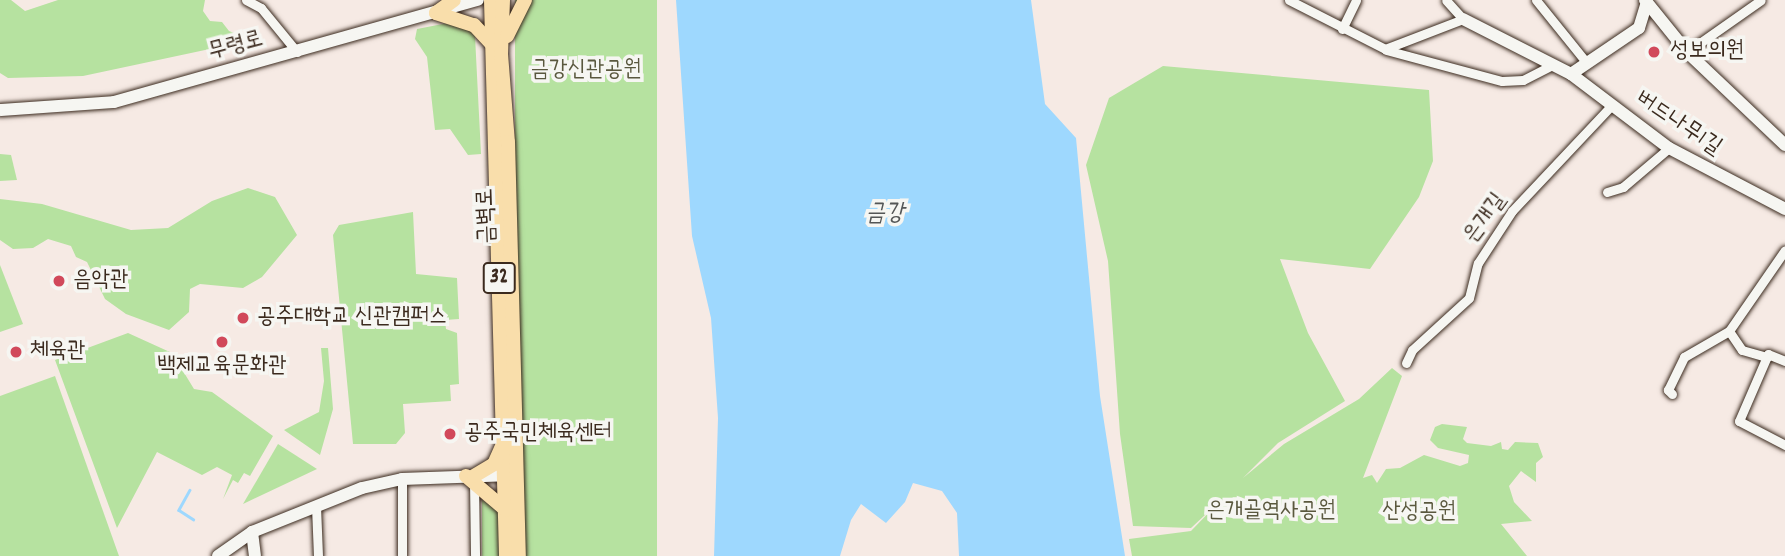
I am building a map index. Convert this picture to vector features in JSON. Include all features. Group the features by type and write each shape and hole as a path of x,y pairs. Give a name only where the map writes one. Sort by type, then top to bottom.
{"main road":[{"path":"436,13 454,0"},
{"name":"금벽로","path":"491,0 508,142 511,475 506,510 506,556"},
{"name":"금벽로","path":"503,0 496,49 504,438 511,475 519,556"},
{"path":"436,13 474,25 496,49 525,0"},
{"path":"504,438 494,464 472,478 506,510"}],"street":[{"path":"246,0 261,8 298,52"},
{"name":"무령로","path":"1,109 114,103 478,0"},
{"path":"1289,0 1385,49 1502,81 1524,80 1553,65"},
{"path":"1342,29 1356,0"},
{"path":"1385,49 1463,19 1446,0"},
{"path":"1536,0 1587,62"},
{"path":"1687,52 1761,0"},
{"path":"1571,74 1639,28 1647,1"},
{"path":"1647,1 1687,52 1785,145"},
{"name":"버드나무1길","path":"1463,19 1571,74 1669,148 1785,209"},
{"name":"은개길","path":"1406,363 1412,351 1469,298 1478,263 1512,211 1612,105"},
{"path":"1607,192 1637,177 1669,148"},
{"path":"1672,394 1668,390 1684,357 1729,331 1785,250"},
{"path":"1729,331 1742,350 1754,350 1767,357"},
{"path":"1785,361 1768,354 1739,421 1785,445"},
{"path":"218,556 252,532 362,488 402,479 511,475"},
{"path":"472,478 475,556"},
{"path":"402,479 402,556"},
{"path":"316,506 318,556"},
{"path":"252,532 255,556"}],"green space":[{"path":"0,0 11,0 25,11 58,0 205,0 203,11 210,21 222,22 229,31 252,40 83,76 8,78 0,73"},
{"name":"금강신관공원","path":"515,0 657,0 657,556 515,556"},
{"path":"453,22 465,25 475,36 481,154 468,155 450,129 435,130 427,57 415,39 417,29"},
{"path":"1163,66 1429,90 1433,161 1419,197 1370,269 1280,259 1308,333 1345,401 1278,443 1243,478 1284,444 1359,399 1392,368 1402,376 1363,478 1372,475 1377,483 1386,469 1400,468 1424,455 1460,466 1468,463 1469,455 1438,448 1430,440 1435,427 1442,424 1467,427 1463,439 1467,443 1491,446 1501,442 1502,449 1508,450 1515,442 1538,443 1543,457 1536,463 1536,482 1521,471 1509,486 1514,502 1532,521 1501,524 1527,556 1132,556 1129,539 1191,531 1219,502 1191,528 1133,526 1120,434 1108,261 1086,165 1109,98"},
{"path":"0,154 11,155 17,180 0,181"},
{"path":"248,188 275,197 297,235 262,277 243,288 200,284 190,289 189,312 169,330 126,314 105,299 87,262 76,257 71,246 48,239 33,248 13,249 0,240 0,199 42,204 131,230 168,228 212,201"},
{"path":"413,212 416,274 457,278 459,319 445,320 446,329 457,333 459,384 450,385 451,401 403,404 405,433 396,444 353,444 333,235 339,225"},
{"path":"0,265 23,324 0,332"},
{"path":"128,333 172,353 194,389 212,392 273,436 250,476 244,473 238,483 233,480 223,499 232,475 217,467 202,475 157,452 117,528 55,360"},
{"path":"321,348 328,348 333,409 320,455 284,430 319,412 324,381"},
{"path":"55,376 119,556 0,556 0,396"},
{"path":"278,444 317,469 243,504"},
{"path":"482,500 499,510 499,556 482,556"}],"water":[{"name":"금강","path":"676,0 1031,0 1045,104 1076,138 1100,396 1125,556 959,556 957,513 942,491 913,483 905,502 886,523 861,504 851,520 840,556 714,556 718,418 711,318 692,236"}],"waterway":[{"path":"190,490 179,510 193,519"}],"place":[{"name":"성보의원","path":"1654,52"},
{"name":"음악관","path":"59,281"},
{"name":"공주대학교 신관캠퍼스","path":"243,318"},
{"name":"백제교육문화관","path":"222,342"},
{"name":"체육관","path":"16,352"},
{"name":"공주국민체육센터","path":"450,434"}],"park label":[{"name":"은개골역사공원","path":"1271,512"},
{"name":"산성공원","path":"1419,513"}]}
